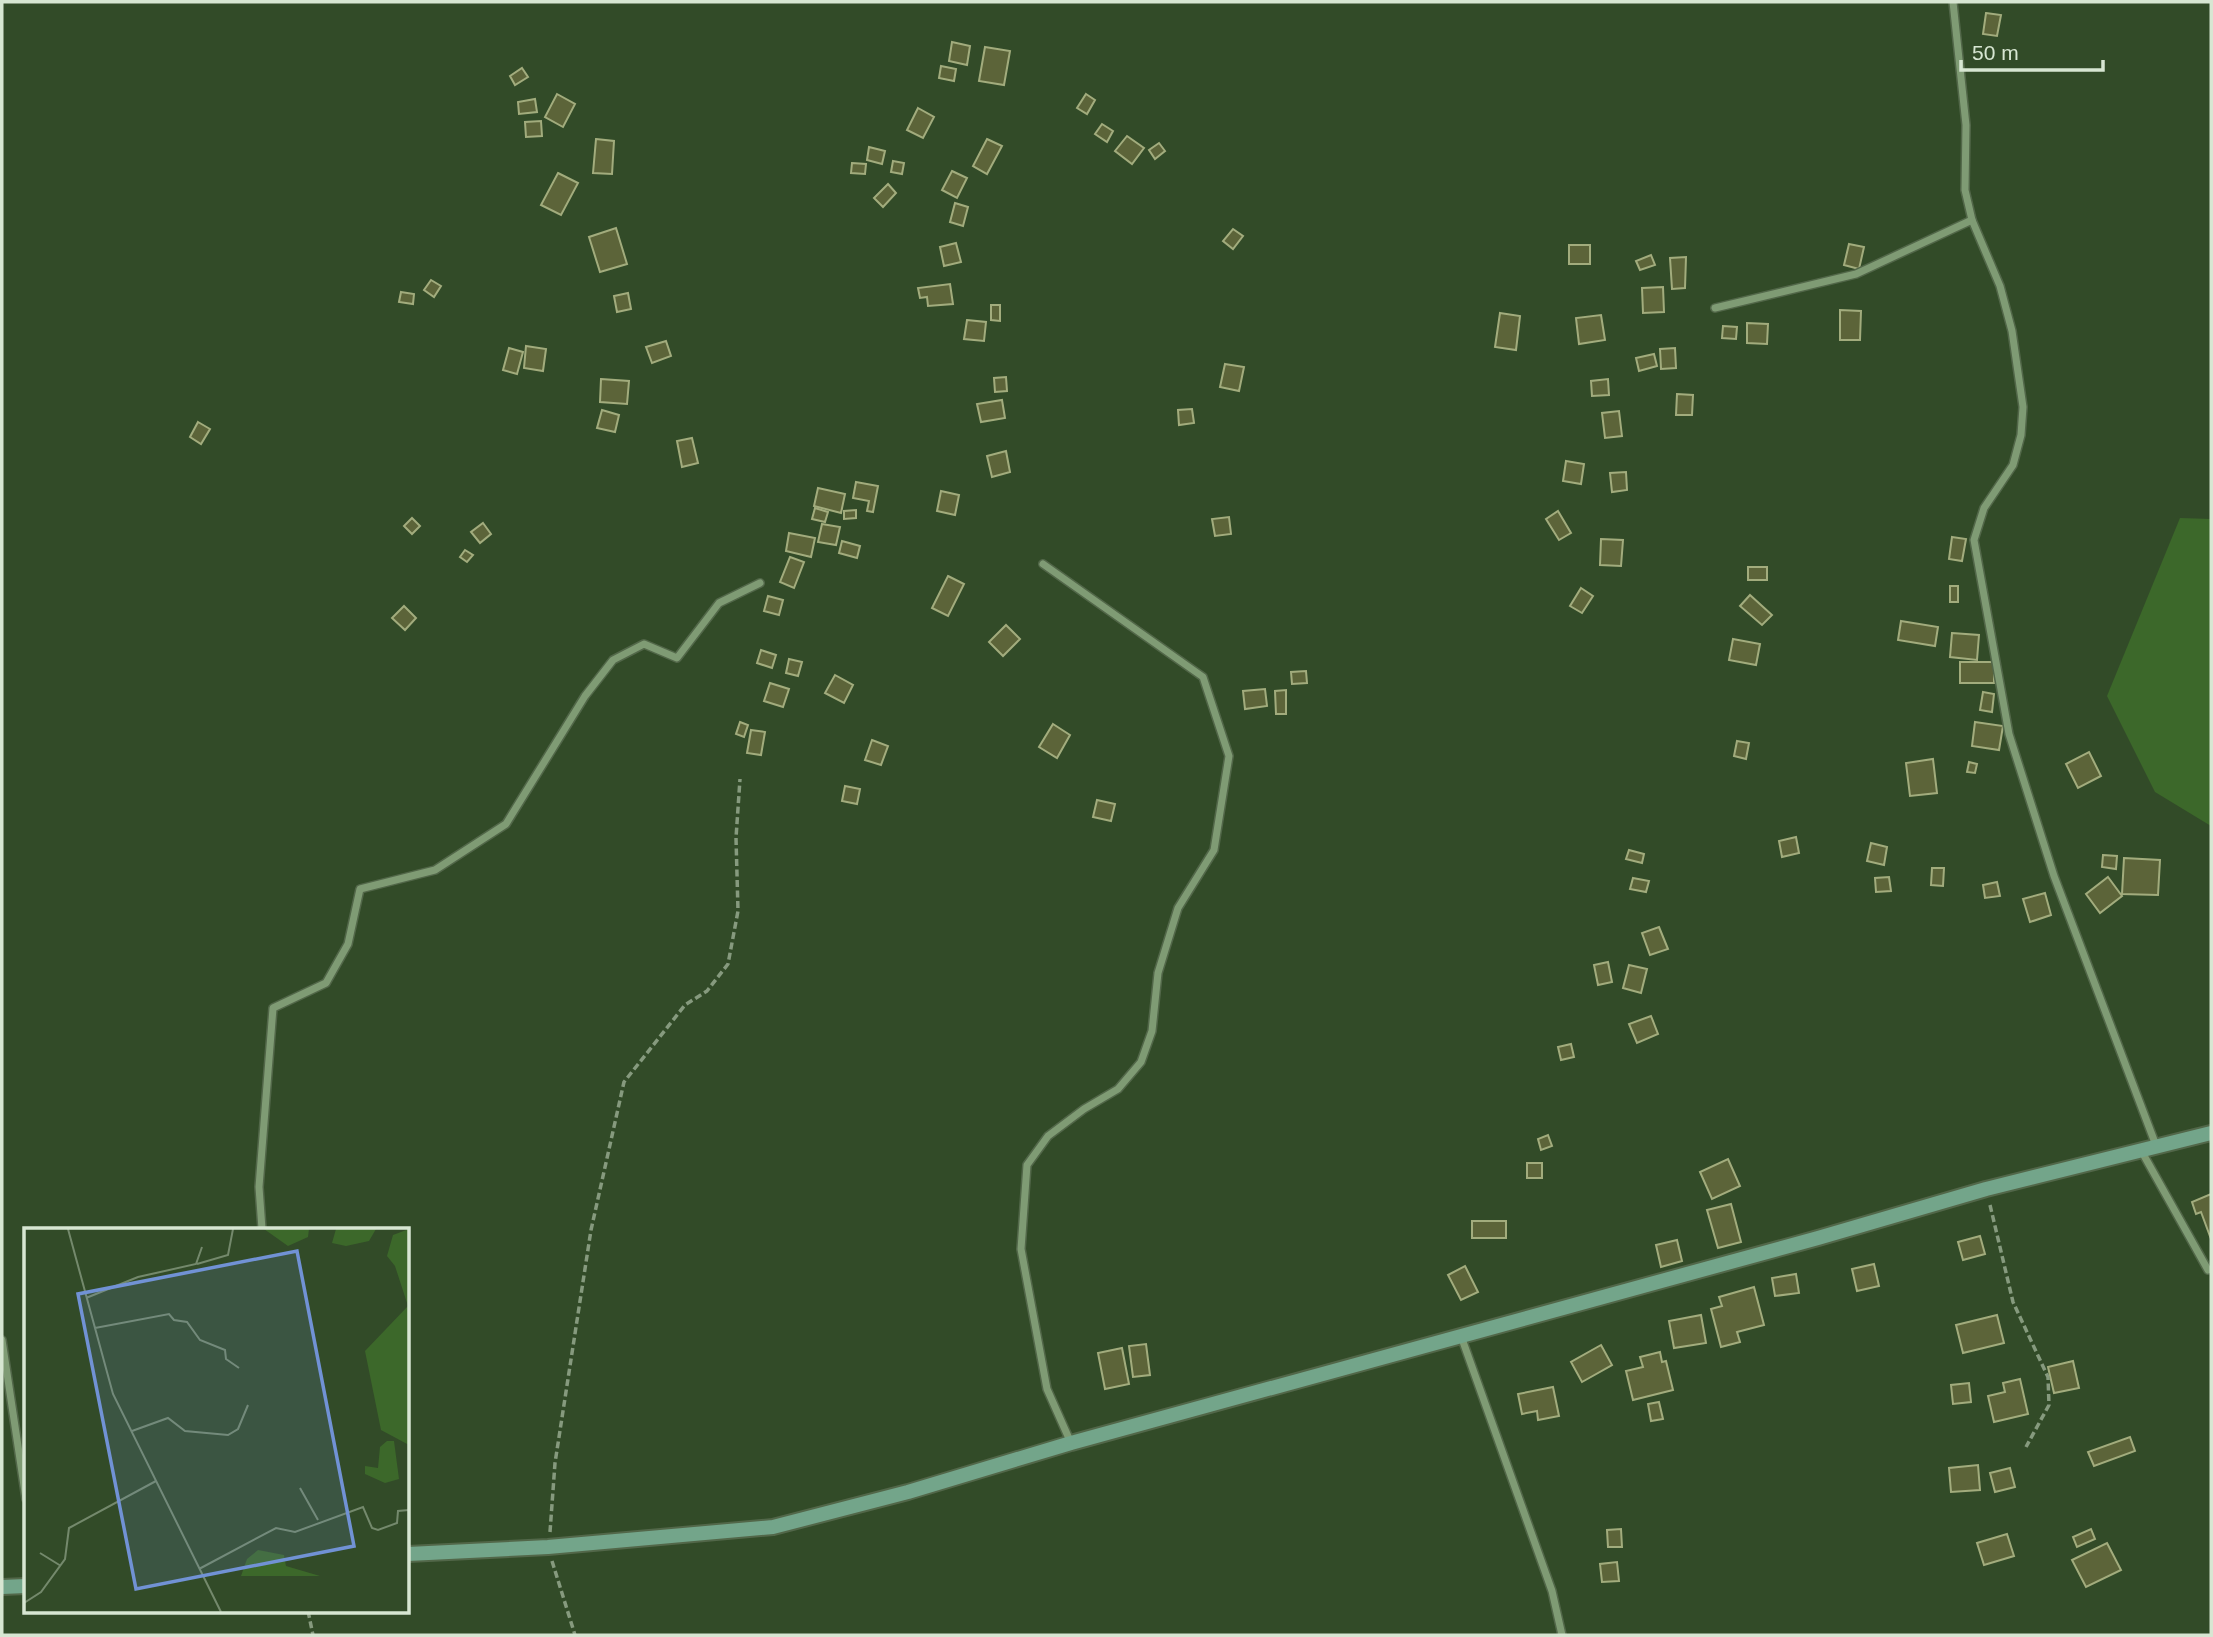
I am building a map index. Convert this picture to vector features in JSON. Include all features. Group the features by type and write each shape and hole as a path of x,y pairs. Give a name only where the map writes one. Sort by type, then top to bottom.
{"main road":[{"path":"410,1554 548,1547 773,1527 908,1492 1071,1443 1986,1189 2211,1133"},
{"path":"2,1587 24,1586"}],"street":[{"path":"1953,2 1966,125 1965,190 1972,220 1995,274 2009,320 2020,374 2023,407 2021,435 2013,466 1984,508 1974,540 2009,734 2054,876 2157,1148"},
{"path":"1715,309 1856,274 1972,220"},
{"path":"1044,564 1203,677 1229,756 1214,850 1178,908 1158,973 1152,1031 1141,1062 1118,1089 1084,1109 1048,1136 1027,1164 1021,1249 1047,1389 1071,1443"},
{"path":"262,1228 259,1187 274,1008 326,983 348,944 360,889 435,870 506,824 585,696 613,660 644,644 677,658 719,603 760,583"},
{"path":"2142,1152 2208,1270"},
{"path":"1461,1336 1552,1591 1562,1635"},
{"path":"2,1340 24,1486"}],"path":[{"path":"575,1635 556,1581 548,1547 555,1463 591,1230 624,1082 685,1004 707,991 728,964 738,911 736,838 740,779"},
{"path":"1986,1189 2013,1302 2048,1377 2049,1405 2026,1447"},
{"path":"308,1612 313,1635"}],"green space":[{"path":"2180,518 2211,519 2211,826 2155,792 2107,696"}],"building":[{"path":"1986,13 2001,15 1997,36 1983,34"},
{"path":"952,42 970,46 967,65 949,61"},
{"path":"985,47 1010,51 1004,85 979,81"},
{"path":"941,66 956,69 954,81 939,78"},
{"path":"522,68 528,77 515,85 510,76"},
{"path":"557,94 575,104 563,127 545,117"},
{"path":"1086,94 1095,100 1087,114 1077,108"},
{"path":"535,99 537,112 519,114 518,102"},
{"path":"918,108 934,117 923,138 907,130"},
{"path":"541,121 542,136 526,137 525,122"},
{"path":"1102,124 1113,131 1107,142 1095,134"},
{"path":"1127,136 1144,148 1132,164 1115,151"},
{"path":"596,139 614,141 612,174 593,173"},
{"path":"987,139 1002,146 987,174 973,166"},
{"path":"1159,143 1165,151 1155,159 1149,150"},
{"path":"869,147 885,151 882,164 867,160"},
{"path":"893,161 904,163 902,174 891,172"},
{"path":"852,163 866,164 865,174 851,173"},
{"path":"952,171 967,178 957,198 942,190"},
{"path":"558,173 578,183 561,215 541,205"},
{"path":"888,184 896,193 883,207 874,198"},
{"path":"955,203 968,207 963,226 950,222"},
{"path":"616,228 627,264 600,272 589,237"},
{"path":"1233,229 1243,236 1233,249 1223,241"},
{"path":"956,243 961,262 944,266 940,247"},
{"path":"1849,244 1864,247 1859,269 1844,265"},
{"path":"1569,245 1590,245 1590,264 1569,264"},
{"path":"1651,255 1655,265 1640,270 1636,261"},
{"path":"1686,257 1685,288 1672,289 1670,258"},
{"path":"431,280 441,286 434,297 424,290"},
{"path":"950,284 953,304 928,306 927,297 920,298 918,288"},
{"path":"1663,287 1664,312 1643,313 1642,288"},
{"path":"401,292 414,294 413,304 399,302"},
{"path":"628,293 631,309 617,312 614,296"},
{"path":"991,305 1000,305 1000,321 991,320"},
{"path":"1840,310 1861,311 1860,340 1840,340"},
{"path":"1500,313 1520,316 1516,350 1495,347"},
{"path":"1601,315 1605,340 1579,344 1576,318"},
{"path":"967,320 986,322 984,341 964,339"},
{"path":"1747,323 1768,324 1767,344 1747,343"},
{"path":"1723,326 1737,327 1736,339 1722,338"},
{"path":"666,341 671,356 652,363 646,347"},
{"path":"526,346 546,349 543,371 524,368"},
{"path":"509,348 523,352 517,374 503,370"},
{"path":"1675,348 1676,368 1661,369 1660,349"},
{"path":"1654,354 1657,366 1639,371 1636,358"},
{"path":"1225,364 1244,367 1239,391 1220,387"},
{"path":"1006,377 1007,391 995,392 994,378"},
{"path":"601,379 629,381 627,404 600,402"},
{"path":"1608,379 1609,395 1592,396 1591,381"},
{"path":"1677,394 1693,395 1692,415 1676,415"},
{"path":"1002,400 1005,418 981,422 977,404"},
{"path":"1192,409 1194,423 1179,425 1178,410"},
{"path":"602,410 619,415 615,432 597,428"},
{"path":"1619,411 1622,436 1605,438 1602,413"},
{"path":"198,422 210,429 201,444 190,437"},
{"path":"692,438 698,463 682,467 677,441"},
{"path":"1006,451 1010,472 992,477 987,456"},
{"path":"1566,461 1584,464 1581,484 1563,481"},
{"path":"1626,472 1627,490 1612,492 1610,473"},
{"path":"856,482 878,486 873,512 867,511 869,501 853,498"},
{"path":"818,488 845,494 841,513 814,506"},
{"path":"941,491 959,495 955,515 937,511"},
{"path":"815,508 828,512 825,522 812,519"},
{"path":"856,510 856,518 844,519 844,511"},
{"path":"1558,511 1571,533 1559,540 1546,519"},
{"path":"1229,517 1231,534 1215,536 1212,519"},
{"path":"412,518 420,526 412,534 404,526"},
{"path":"483,523 491,534 480,543 471,532"},
{"path":"822,524 840,527 836,545 818,542"},
{"path":"789,533 815,538 811,557 786,551"},
{"path":"1952,537 1966,539 1962,561 1949,559"},
{"path":"1601,539 1623,540 1621,566 1600,565"},
{"path":"842,541 860,546 857,558 839,553"},
{"path":"465,550 473,555 467,562 460,557"},
{"path":"790,557 804,562 794,588 780,582"},
{"path":"1748,567 1767,567 1767,580 1748,580"},
{"path":"948,576 964,584 948,616 932,608"},
{"path":"1950,586 1958,586 1958,602 1950,602"},
{"path":"1581,588 1593,596 1582,613 1570,606"},
{"path":"1750,595 1772,615 1762,625 1740,606"},
{"path":"768,596 783,600 779,615 764,611"},
{"path":"404,606 416,618 405,630 392,618"},
{"path":"1901,621 1938,627 1935,646 1898,640"},
{"path":"1006,625 1020,639 1003,656 989,642"},
{"path":"1952,633 1979,635 1977,660 1950,657"},
{"path":"1733,639 1760,644 1756,665 1729,660"},
{"path":"761,650 776,655 772,668 757,663"},
{"path":"789,659 802,662 798,676 786,673"},
{"path":"1960,662 1994,662 1994,683 1960,683"},
{"path":"1306,671 1307,683 1292,684 1291,672"},
{"path":"835,675 853,685 844,703 825,693"},
{"path":"770,683 789,689 783,707 764,701"},
{"path":"1265,689 1267,706 1245,709 1243,691"},
{"path":"1286,690 1286,714 1276,714 1275,691"},
{"path":"1983,692 1994,694 1992,712 1980,710"},
{"path":"740,722 748,725 744,737 736,734"},
{"path":"1975,722 2003,726 1999,750 1972,746"},
{"path":"1053,724 1070,735 1057,758 1039,747"},
{"path":"751,730 765,732 761,755 747,753"},
{"path":"872,740 888,746 881,765 865,760"},
{"path":"1737,741 1749,743 1746,759 1734,756"},
{"path":"2089,752 2101,776 2078,788 2066,764"},
{"path":"1933,759 1937,793 1910,796 1906,763"},
{"path":"1969,762 1977,764 1975,773 1967,772"},
{"path":"845,786 860,789 857,804 842,801"},
{"path":"1097,800 1115,804 1111,821 1093,817"},
{"path":"1796,837 1799,853 1782,857 1779,841"},
{"path":"1871,843 1887,847 1884,865 1867,861"},
{"path":"1629,850 1644,854 1642,863 1626,859"},
{"path":"2103,855 2117,856 2116,869 2102,867"},
{"path":"2124,858 2160,860 2158,895 2122,894"},
{"path":"1932,868 1944,868 1943,886 1931,885"},
{"path":"1889,877 1891,891 1876,892 1875,878"},
{"path":"2108,877 2122,896 2100,913 2086,894"},
{"path":"1633,878 1649,881 1646,892 1630,889"},
{"path":"1997,882 2000,896 1985,898 1983,885"},
{"path":"2045,893 2051,915 2030,922 2023,899"},
{"path":"1659,927 1668,949 1650,955 1642,933"},
{"path":"1608,962 1612,982 1598,985 1594,965"},
{"path":"1629,965 1647,969 1641,993 1623,988"},
{"path":"1651,1016 1658,1034 1637,1043 1629,1024"},
{"path":"1571,1044 1574,1057 1561,1060 1558,1047"},
{"path":"1548,1135 1552,1146 1541,1150 1538,1139"},
{"path":"1728,1159 1740,1186 1712,1199 1700,1172"},
{"path":"1527,1163 1542,1163 1542,1178 1527,1178"},
{"path":"2211,1194 2211,1239 2201,1212 2196,1214 2192,1202"},
{"path":"1731,1204 1741,1242 1718,1248 1707,1210"},
{"path":"1472,1221 1506,1221 1506,1238 1472,1238"},
{"path":"1980,1236 1985,1254 1963,1260 1958,1242"},
{"path":"1677,1240 1682,1261 1661,1267 1656,1245"},
{"path":"1874,1264 1879,1286 1857,1291 1852,1269"},
{"path":"1465,1266 1478,1292 1461,1300 1448,1275"},
{"path":"1796,1274 1799,1293 1775,1296 1772,1278"},
{"path":"1754,1287 1764,1325 1737,1332 1740,1342 1721,1347 1711,1309 1722,1306 1719,1297"},
{"path":"1701,1315 1706,1343 1674,1348 1669,1321"},
{"path":"1997,1315 2004,1343 1963,1353 1956,1325"},
{"path":"1146,1344 1150,1375 1133,1377 1129,1346"},
{"path":"1601,1345 1612,1365 1582,1382 1571,1362"},
{"path":"1122,1348 1129,1384 1105,1389 1098,1353"},
{"path":"1660,1352 1662,1362 1666,1361 1673,1390 1633,1400 1626,1371 1643,1367 1640,1357"},
{"path":"2073,1361 2079,1388 2054,1393 2048,1367"},
{"path":"2020,1379 2028,1414 1994,1422 1988,1396 2005,1392 2003,1383"},
{"path":"1969,1383 1971,1402 1953,1404 1951,1385"},
{"path":"1553,1387 1559,1416 1538,1420 1537,1411 1522,1414 1518,1394"},
{"path":"1659,1402 1663,1419 1651,1421 1648,1404"},
{"path":"2130,1437 2135,1451 2094,1466 2088,1452"},
{"path":"1978,1465 1980,1490 1951,1492 1949,1468"},
{"path":"2010,1468 2015,1487 1995,1492 1990,1473"},
{"path":"1621,1529 1622,1547 1608,1547 1607,1530"},
{"path":"2091,1529 2095,1539 2077,1547 2073,1537"},
{"path":"2007,1534 2014,1556 1984,1565 1977,1543"},
{"path":"2107,1543 2121,1570 2086,1587 2072,1560"},
{"path":"1617,1562 1619,1581 1602,1582 1600,1564"}]}
